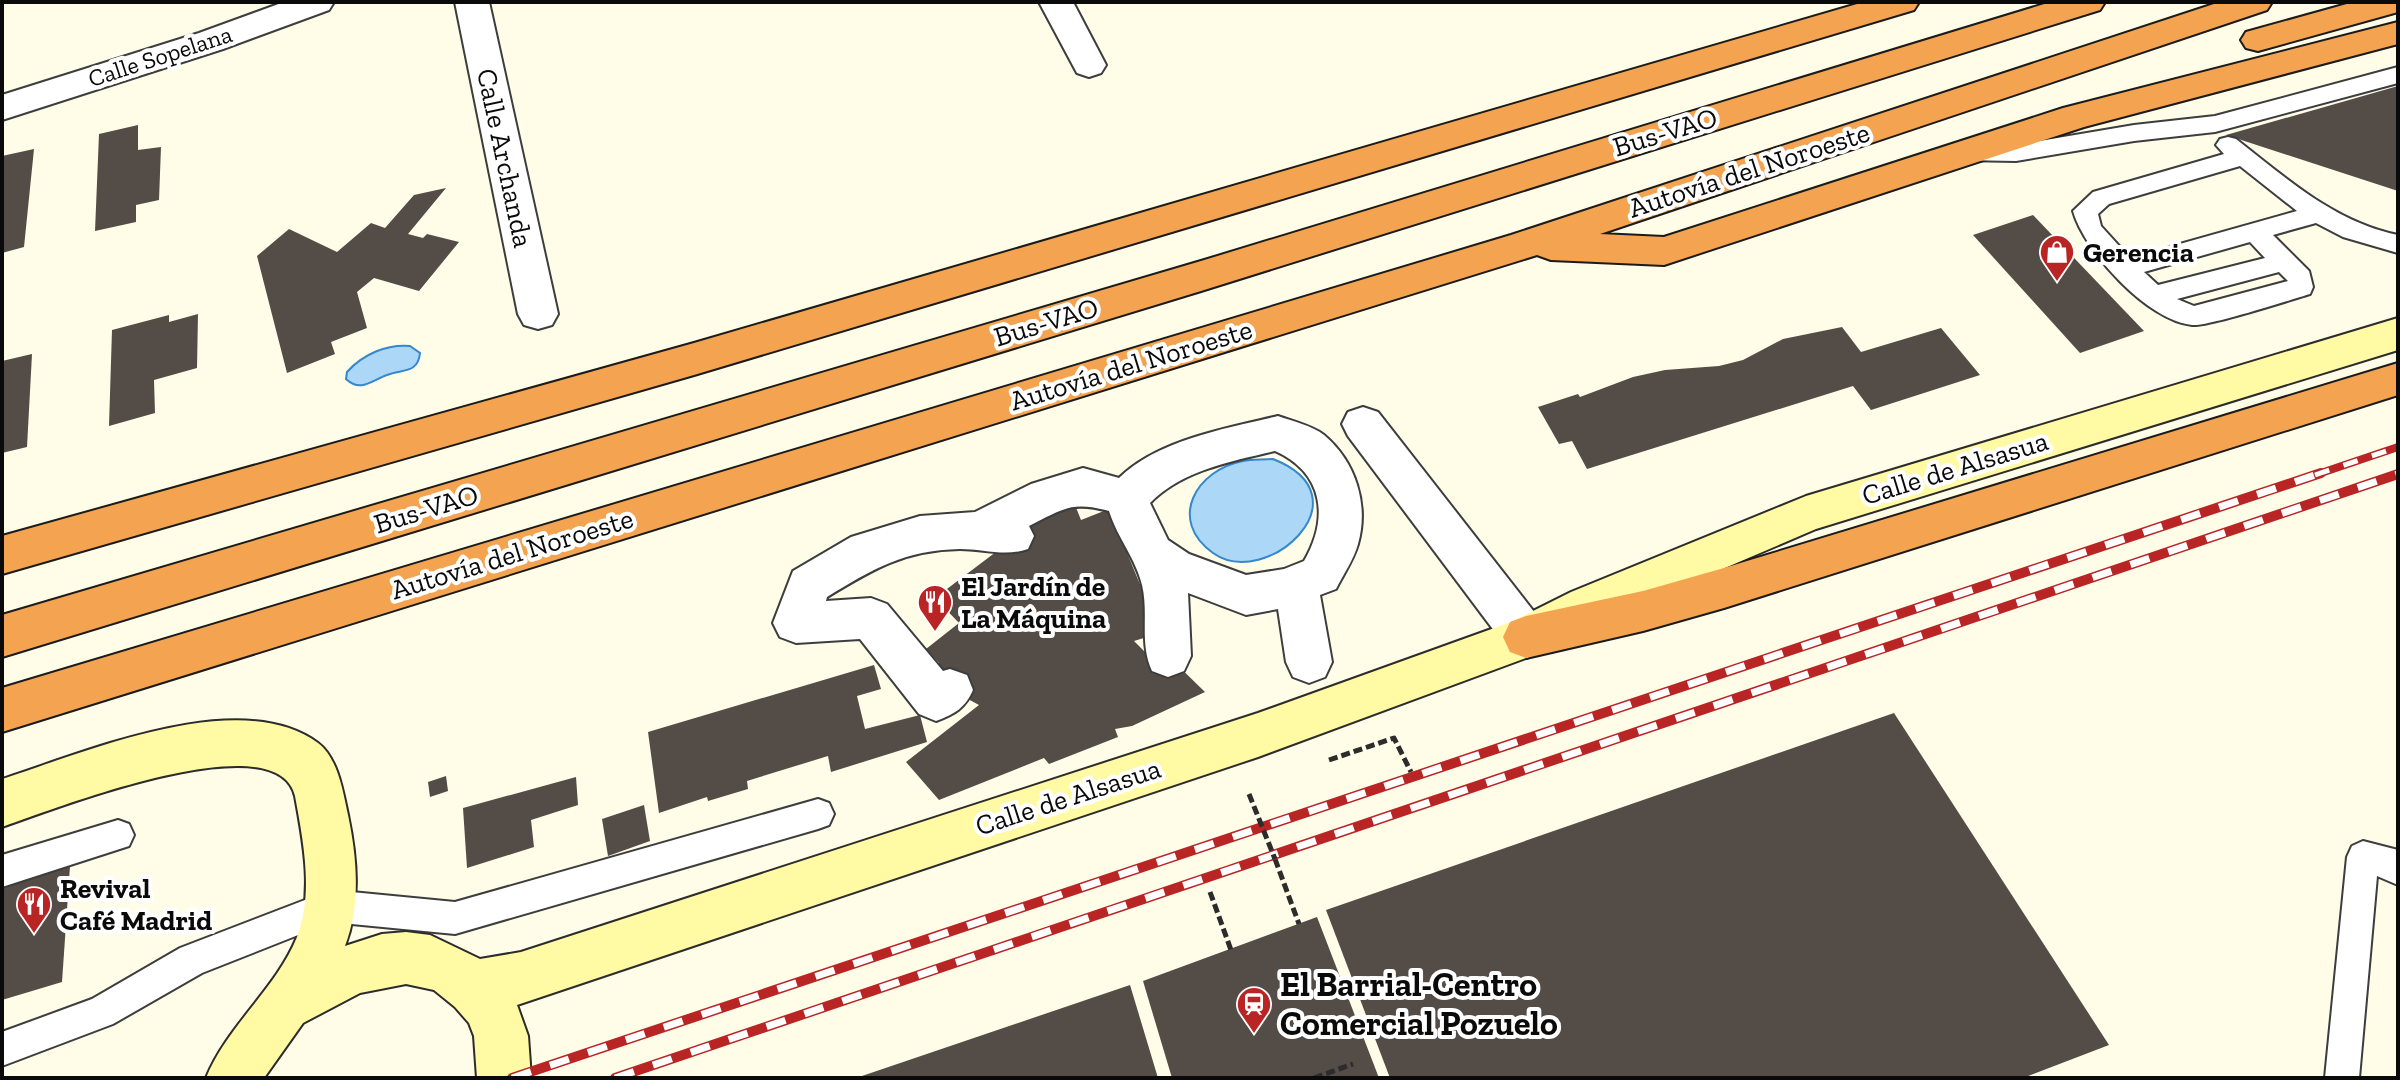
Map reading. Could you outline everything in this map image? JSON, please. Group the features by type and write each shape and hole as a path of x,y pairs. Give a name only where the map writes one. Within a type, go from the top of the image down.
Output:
{"highway":[{"path":"2,555 710,355 1902,2"},
{"name":"Bus-VAO","path":"2,636 1186,280 2088,2"},
{"name":"Autovía del Noroeste","path":"2,710 1524,245 2255,2"},
{"path":"1891,123 2017,111 2394,2"},
{"path":"1524,245 1664,251 2076,117 2398,33"},
{"path":"1526,637 1643,611 1724,588 2398,379"}],"street":[{"name":"Calle Sopelana","path":"2,108 211,41 317,2"},
{"name":"Calle Archanda","path":"472,2 538,314"},
{"path":"1056,2 1089,65"},
{"name":"Calle de Alsasua","path":"486,1006 532,992 608,949 1258,735 1526,637 1600,601 1806,514 2398,334"},
{"path":"1363,424 1526,637"},
{"path":"1127,498 1148,477 1209,450 1278,433 1309,447 1336,482 1342,515 1336,546 1320,575 1296,584 1246,595 1173,568 1152,553"},
{"path":"950,690 936,699 871,618 796,623 809,585 867,550 932,533 999,533 1046,497 1083,486 1127,498"},
{"path":"1127,498 1135,524 1152,553 1165,586 1168,656"},
{"path":"1296,584 1309,662"},
{"path":"2,803 168,752 237,741 274,745 300,758 316,778 328,844 331,906 317,952 285,1006 241,1063"},
{"path":"331,906 361,935 406,959"},
{"path":"285,1006 331,976 377,960 421,959 460,973 486,1006 504,1078"}],"lane":[{"path":"1963,154 2016,153 2217,126 2398,75"},
{"path":"2217,126 2244,157 2319,213 2374,241 2398,244"},
{"path":"2244,157 2101,198 2085,211 2090,229 2124,269 2153,296 2171,308 2193,316 2301,287 2300,278 2255,232"},
{"path":"2124,269 2319,213"},
{"path":"2,1049 101,1012 192,960 331,906 455,918 818,814"},
{"path":"2,871 118,835"},
{"path":"2342,1078 2363,857 2395,865 2398,869"}],"path":[{"path":"1394,738 1411,772"},
{"path":"1247,789 1299,924"},
{"path":"1210,892 1231,950"},
{"path":"1314,1078 1353,1064"}],"water":[{"path":"410,346 420,353 413,368 362,385 346,379 347,372 368,355 393,347"},
{"path":"1273,459 1300,476 1312,495 1311,515 1299,534 1281,550 1258,560 1235,561 1213,553 1199,540 1192,526 1190,512 1193,498 1201,485 1226,466 1246,460"}],"building":[{"path":"2398,86 2398,191 2226,135"},
{"path":"138,125 138,150 161,147 159,200 136,205 136,222 95,231 99,134"},
{"path":"34,149 24,247 2,253 2,156"},
{"path":"446,188 408,234 423,238 427,234 459,242 419,291 374,278 357,292 367,328 331,342 335,354 287,373 257,256 289,229 337,252 371,223 385,228 414,195"},
{"name":"Gerencia","path":"2033,215 2144,331 2080,353 1973,235"},
{"path":"198,314 197,368 154,380 155,413 109,426 112,330 169,315 169,322"},
{"path":"1842,327 1861,352 1941,328 1980,375 1871,410 1853,386 1587,469 1572,441 1559,444 1538,407 1578,394 1580,397 1633,377 1743,360 1783,339"},
{"path":"32,354 27,447 2,453 2,361"},
{"path":"1071,495 1081,520 1109,509 1160,633 1134,641 1150,657 1168,656 1205,692 1132,726 1115,729 1118,737 1049,764 1044,758 939,800 906,762 979,705 931,679 939,663 926,649 959,623 935,598"},
{"path":"874,665 881,689 857,696 865,729 920,715 927,742 831,772 828,756 747,781 748,789 708,801 707,797 659,813 648,732"},
{"path":"1894,713 2109,1045 2023,1078 1390,1078 1326,910"},
{"path":"446,776 448,791 430,797 428,782"},
{"path":"576,777 578,805 531,820 534,847 467,868 463,808"},
{"path":"644,805 650,841 608,856 602,819"},
{"name":"Revival Café Madrid","path":"70,866 62,982 2,1000 2,887"},
{"path":"1317,917 1379,1078 1172,1078 1143,981"},
{"path":"1130,985 1158,1078 859,1078 859,1077"}],"railway":[{"path":"2315,475 2398,447"},
{"path":"512,1078 2321,473"},
{"path":"615,1078 2398,474"}],"place":[{"name":"Gerencia","path":"2057,283"},
{"name":"El Jardín de La Máquina","path":"935,633"},
{"name":"Revival Café Madrid","path":"34,935"},
{"name":"El Barrial-Centro Comercial Pozuelo","path":"1254,1035"}]}
